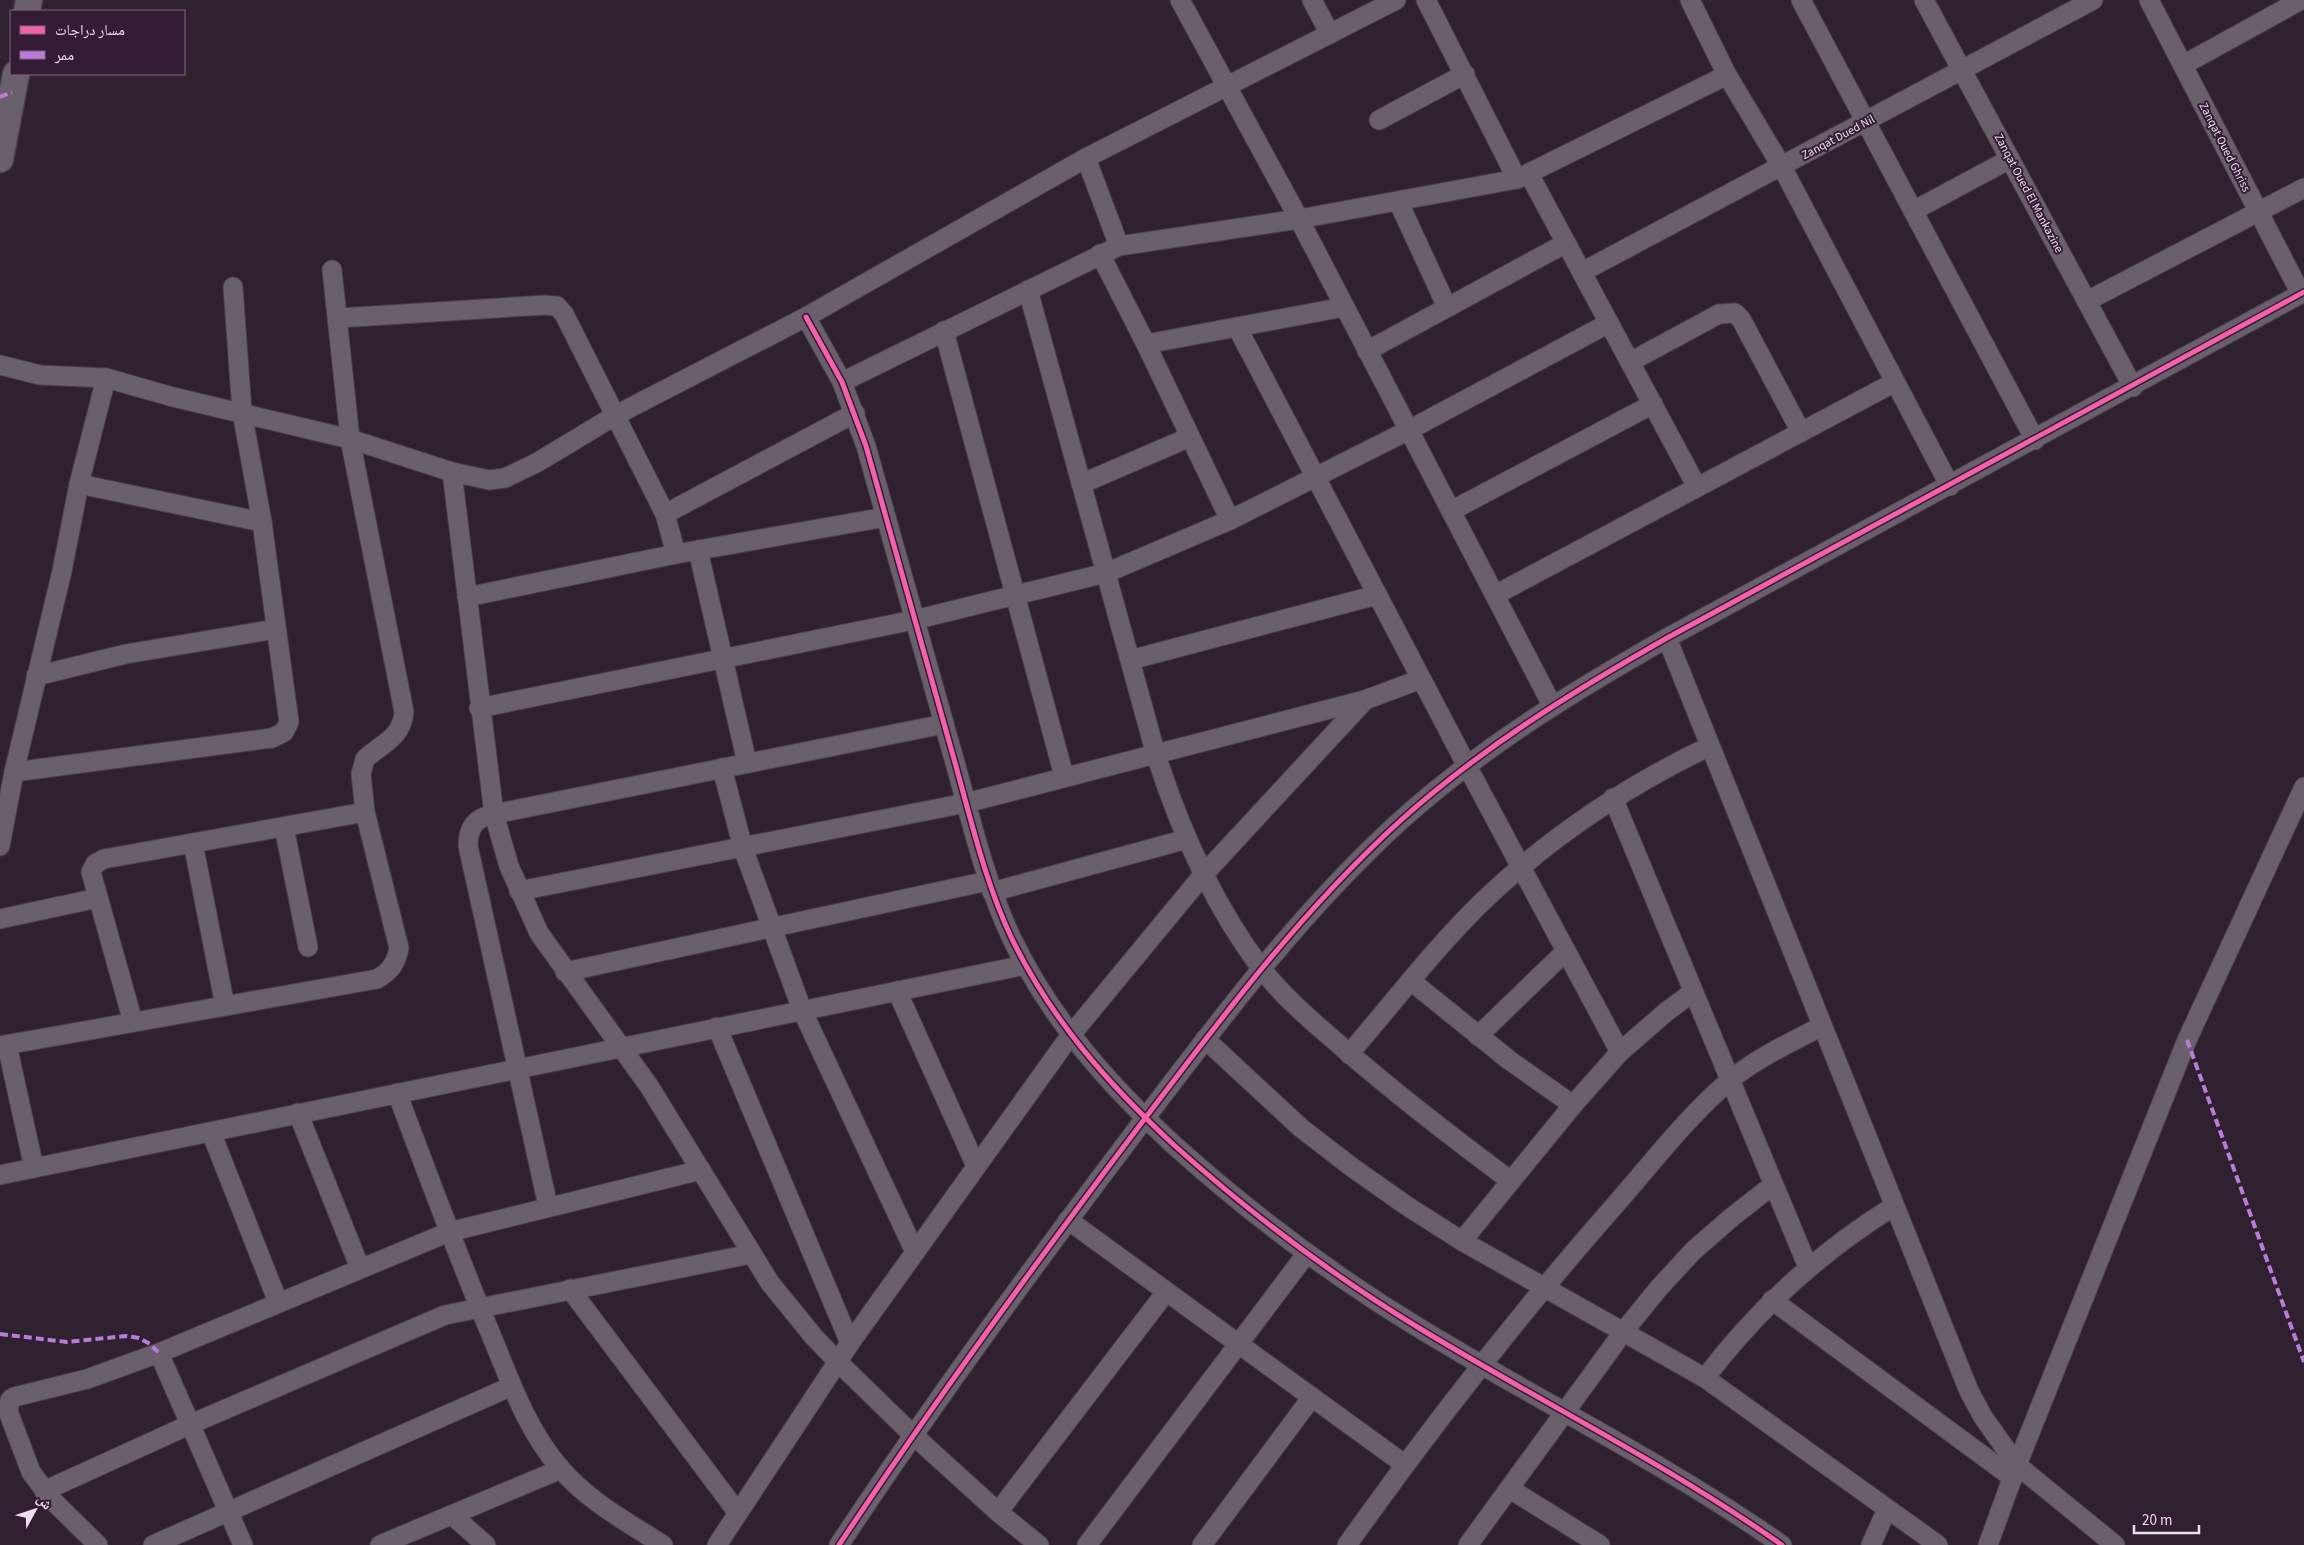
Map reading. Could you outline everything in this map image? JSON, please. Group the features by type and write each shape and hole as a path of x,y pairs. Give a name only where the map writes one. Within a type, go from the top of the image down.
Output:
{"street":[{"path":"1180,0 1299,219 1552,705"},
{"path":"1312,0 1330,34"},
{"path":"0,365 40,374 106,378 173,397 350,439 452,472 489,480 505,478 538,462 616,416 806,317 1086,158 1396,0"},
{"path":"1426,0 1523,177 1566,242 1697,487"},
{"path":"1690,0 1727,75 1782,167 1950,486"},
{"path":"1801,0 2035,440"},
{"name":"Zanqat Oued El Mankazine","path":"1924,0 2133,387"},
{"name":"Zanqat Dued Nil","path":"1582,272 2093,0"},
{"name":"Zanqat Oued Ghriss","path":"2149,0 2302,293"},
{"path":"2183,65 2301,0"},
{"path":"1379,120 1465,74"},
{"path":"0,159 16,75"},
{"path":"842,382 1119,246 1299,219 1523,177 1727,75"},
{"path":"1086,158 1119,246"},
{"path":"1913,211 2010,159"},
{"path":"2087,301 2304,188"},
{"path":"1398,201 1447,307"},
{"path":"1367,351 1566,242"},
{"path":"1100,254 1146,344 1230,520"},
{"path":"34,1168 4,1046 377,979 393,967 399,948 365,812 361,774 364,758 397,735 404,721 404,712 350,439 339,318 332,270"},
{"path":"14,772 272,738 284,732 289,722 262,522 242,412 233,287"},
{"path":"1028,290 1156,755 1187,839 1203,874 1261,968 1288,998 1349,1054 1429,1119 1511,1181"},
{"path":"839,1545 912,1434 1068,1220 1205,1039 1309,910 1401,820 1466,766 1552,705 1667,638 2133,387 2302,293"},
{"path":"339,318 545,305 557,306 564,314 665,514 676,554"},
{"path":"1146,344 1344,307"},
{"path":"1630,362 1719,314 1735,313 1741,320 1801,432"},
{"path":"806,317 842,382 855,414 990,886 1025,965 1070,1036 1118,1092 1145,1118 1197,1165 1307,1253 1422,1330 1637,1452 1777,1544"},
{"path":"480,708 914,620 1106,573 1230,520 1408,430 1608,323"},
{"path":"1237,327 1466,766 1620,1052"},
{"path":"944,332 1064,776"},
{"path":"0,846 14,772 62,571 79,484 106,378"},
{"path":"1495,595 1895,382"},
{"path":"1451,511 1652,404"},
{"path":"665,514 855,414"},
{"path":"1081,484 1190,437"},
{"path":"452,472 494,814 500,840 519,891 539,933 565,972 621,1046 701,1170 751,1254 791,1311 838,1362 912,1434 998,1512 1039,1545"},
{"path":"79,484 262,522"},
{"path":"467,597 676,554 886,517"},
{"path":"698,550 747,763"},
{"path":"1130,660 1377,595"},
{"path":"36,676 126,654 276,628"},
{"path":"1667,638 1969,1391 2015,1471"},
{"path":"519,891 966,803 1064,776 1156,755 1365,700 1421,679"},
{"path":"717,1545 850,1342 1070,1036 1203,874 1365,700"},
{"path":"548,1206 468,846 468,834 473,824 482,817 494,814 944,724"},
{"path":"1349,1054 1445,940 1521,867 1581,820 1613,798 1644,779 1710,746"},
{"path":"722,768 742,848 802,1010 915,1252"},
{"path":"1988,1545 2015,1471 2187,1040 2304,787"},
{"path":"1613,798 1729,1081 1808,1267"},
{"path":"133,1022 91,872 95,864 104,859 365,812"},
{"path":"284,827 308,947"},
{"path":"565,972 772,927 990,886 1187,839"},
{"path":"193,843 225,1006"},
{"path":"0,919 98,898"},
{"path":"1478,1036 1566,951"},
{"path":"0,1175 621,1046 1025,965"},
{"path":"1411,981 1478,1036 1573,1105"},
{"path":"898,991 976,1166"},
{"path":"1462,1241 1573,1105 1620,1052 1666,1012 1693,992"},
{"path":"1347,1545 1404,1464 1542,1287 1690,1119 1729,1081 1764,1057 1822,1026"},
{"path":"717,1027 850,1342"},
{"path":"1205,1039 1252,1084 1353,1168 1462,1241 1705,1378 1938,1545"},
{"path":"397,1093 479,1307 532,1430 560,1469 596,1501 663,1545"},
{"path":"298,1113 360,1268"},
{"path":"211,1132 278,1302"},
{"path":"98,1545 44,1491 26,1462 8,1411 10,1400 14,1397 87,1378 159,1353 449,1232 548,1206 701,1170"},
{"path":"1468,1545 1624,1331 1658,1289 1693,1251 1773,1185"},
{"path":"1705,1378 1737,1338 1772,1300 1808,1267 1842,1240 1894,1206"},
{"path":"1068,1220 1404,1464"},
{"path":"1087,1545 1307,1253"},
{"path":"44,1491 191,1424 434,1319 479,1307 751,1254"},
{"path":"570,1289 738,1513"},
{"path":"998,1512 1166,1292"},
{"path":"1772,1300 2015,1471 2115,1545"},
{"path":"159,1353 243,1545"},
{"path":"153,1545 228,1510 512,1386"},
{"path":"1202,1545 1312,1397"},
{"path":"380,1545 560,1469"},
{"path":"1510,1489 1593,1543"},
{"path":"1871,1545 1887,1509"},
{"path":"452,1514 486,1545"}],"marked path":[{"path":"0,97 12,92"},
{"path":"2187,1040 2304,1362"},
{"path":"0,1334 67,1342 126,1336 139,1338 150,1344 159,1353"}],"cycle path":[{"path":"839,1545 947,1387 1022,1283 1198,1048 1294,930 1363,856 1431,794 1528,722 1632,658 2304,292"},
{"path":"806,317 842,382 866,446 978,847 993,894 1012,939 1028,969 1045,997 1084,1050 1127,1099 1204,1172 1264,1221 1327,1267 1391,1311 1469,1358 1650,1461 1782,1545"}]}
